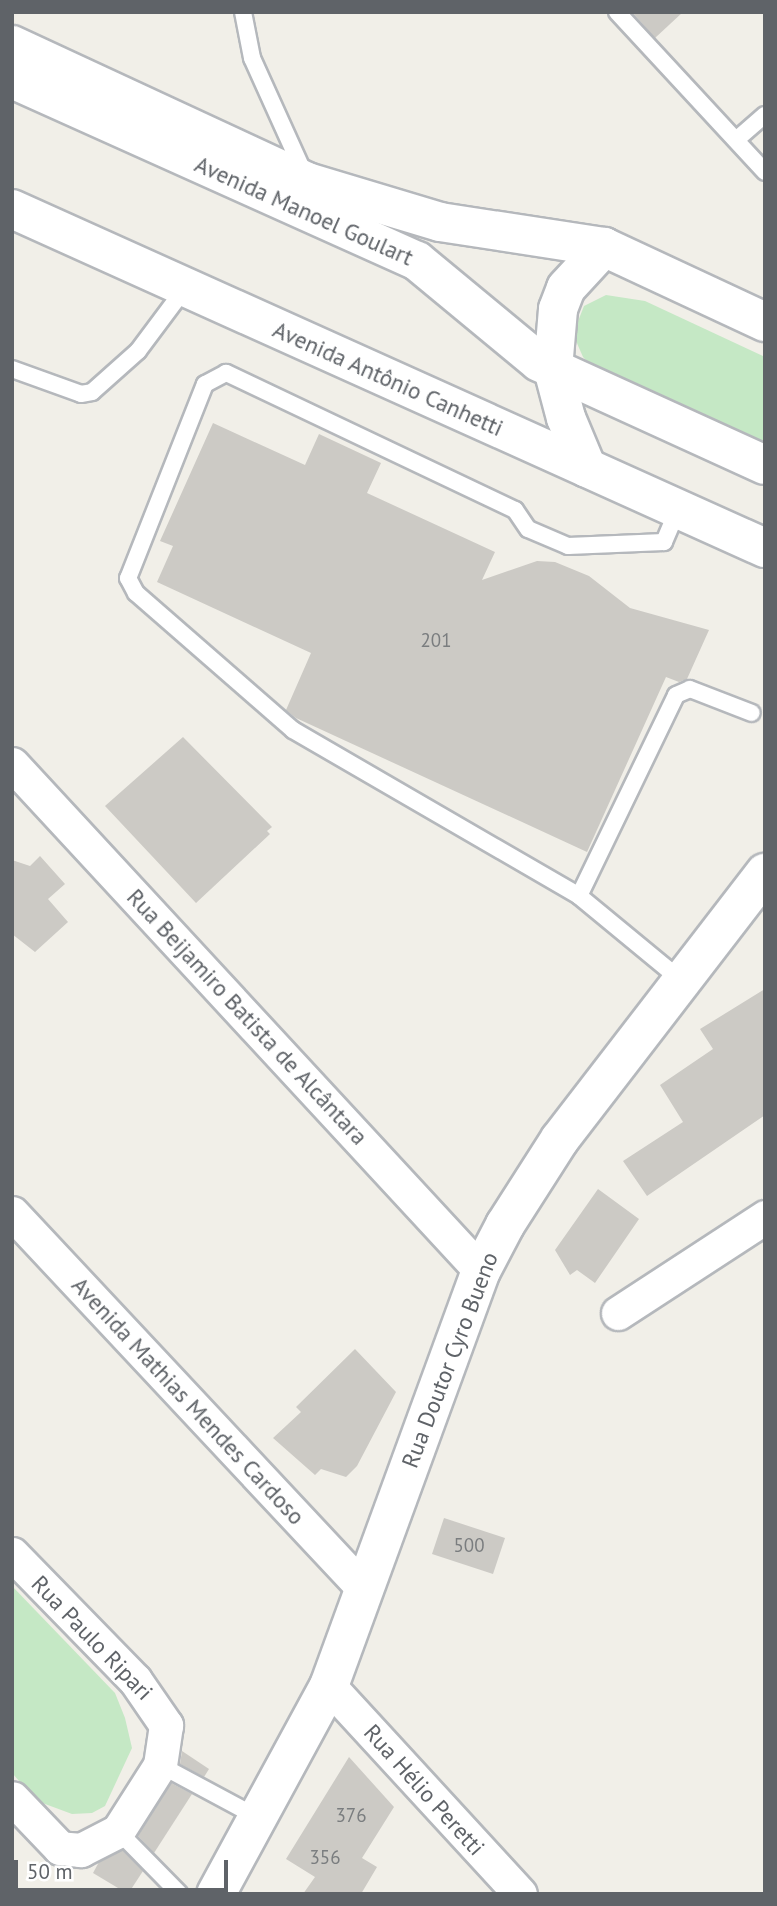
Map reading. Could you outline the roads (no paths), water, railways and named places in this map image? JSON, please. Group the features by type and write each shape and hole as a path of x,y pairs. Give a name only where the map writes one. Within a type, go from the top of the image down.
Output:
{"street":[{"name":"Avenida Manoel Goulart","path":"12,45 307,181 440,222 604,247 765,322"},
{"name":"Avenida Manoel Goulart","path":"12,79 417,261 495,329 554,369 765,465"},
{"name":"Avenida Antônio Canhetti","path":"12,209 765,548"},
{"path":"587,468 566,418 554,369 558,309 566,288 604,247"},
{"name":"Rua Beijamiro Batista de Alcântara","path":"15,773 481,1271"},
{"name":"Rua Doutor Cyro Bueno","path":"216,1894 329,1686 481,1271 561,1139 765,873"},
{"name":"Avenida Mathias Mendes Cardoso","path":"12,1213 364,1589"},
{"path":"618,1312 765,1217"},
{"name":"Rua Paulo Ripari","path":"12,1554 135,1680 166,1725 160,1765"},
{"name":"Rua Hélio Peretti","path":"329,1686 519,1893"},
{"path":"12,1797 60,1848 81,1850 118,1831 160,1765"}],"lane":[{"path":"243,12 252,58 307,181"},
{"path":"617,12 765,172"},
{"path":"737,140 765,115"},
{"path":"12,369 81,394 92,392 138,351 185,288"},
{"path":"678,509 664,542 568,546 528,529 515,510 226,373 205,384 129,568 128,578 136,593 293,730 579,896 681,980"},
{"path":"579,896 676,695 690,689 752,713"},
{"path":"160,1765 257,1817"},
{"path":"118,1831 180,1894"}]}
